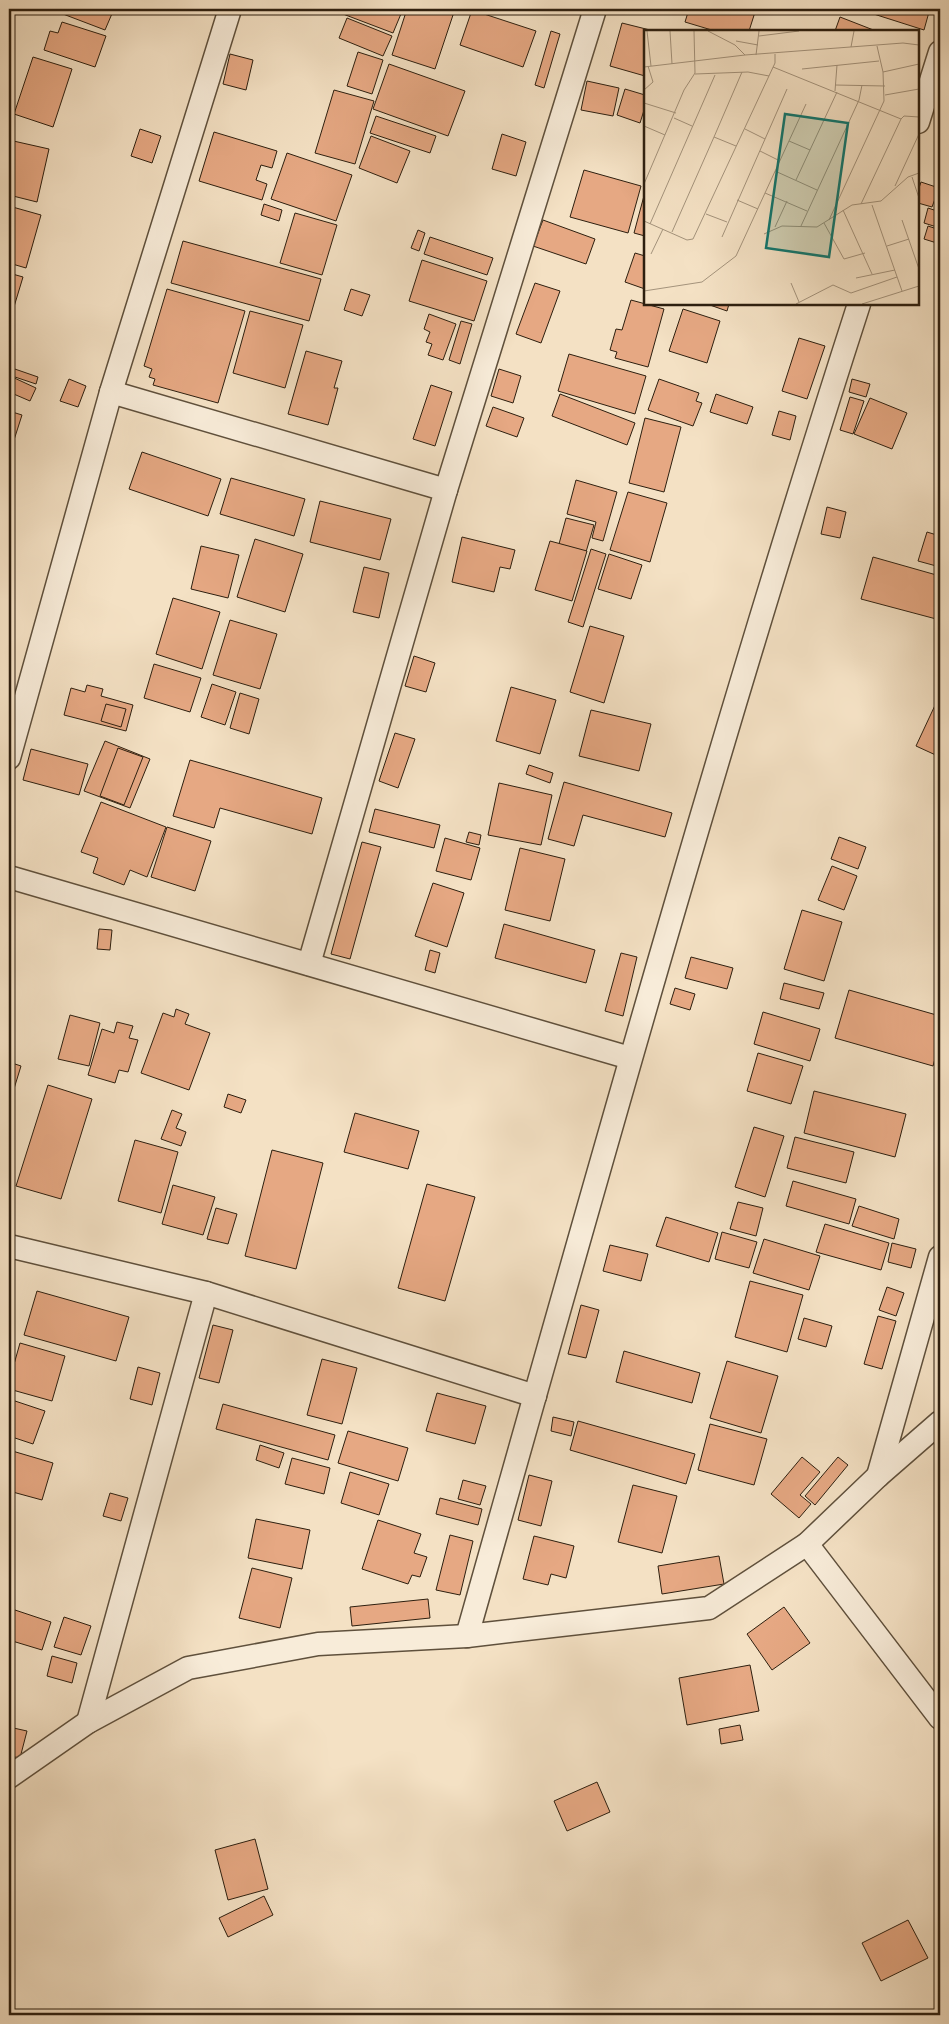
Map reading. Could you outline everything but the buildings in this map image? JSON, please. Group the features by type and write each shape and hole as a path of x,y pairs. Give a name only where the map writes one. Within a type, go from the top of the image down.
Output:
{"street":[{"path":"9,758 17,701 230,9"},
{"path":"309,964 446,490 595,9"},
{"path":"919,119 940,52"},
{"path":"467,1636 630,1058 806,467 859,305"},
{"path":"111,392 446,490"},
{"path":"9,877 630,1058"},
{"path":"9,1246 206,1292 535,1396"},
{"path":"878,1476 940,1257"},
{"path":"88,1722 206,1292"},
{"path":"9,1777 88,1722 188,1668 318,1644 467,1636 709,1608 807,1544 878,1476 940,1422"},
{"path":"807,1544 940,1718"}]}
